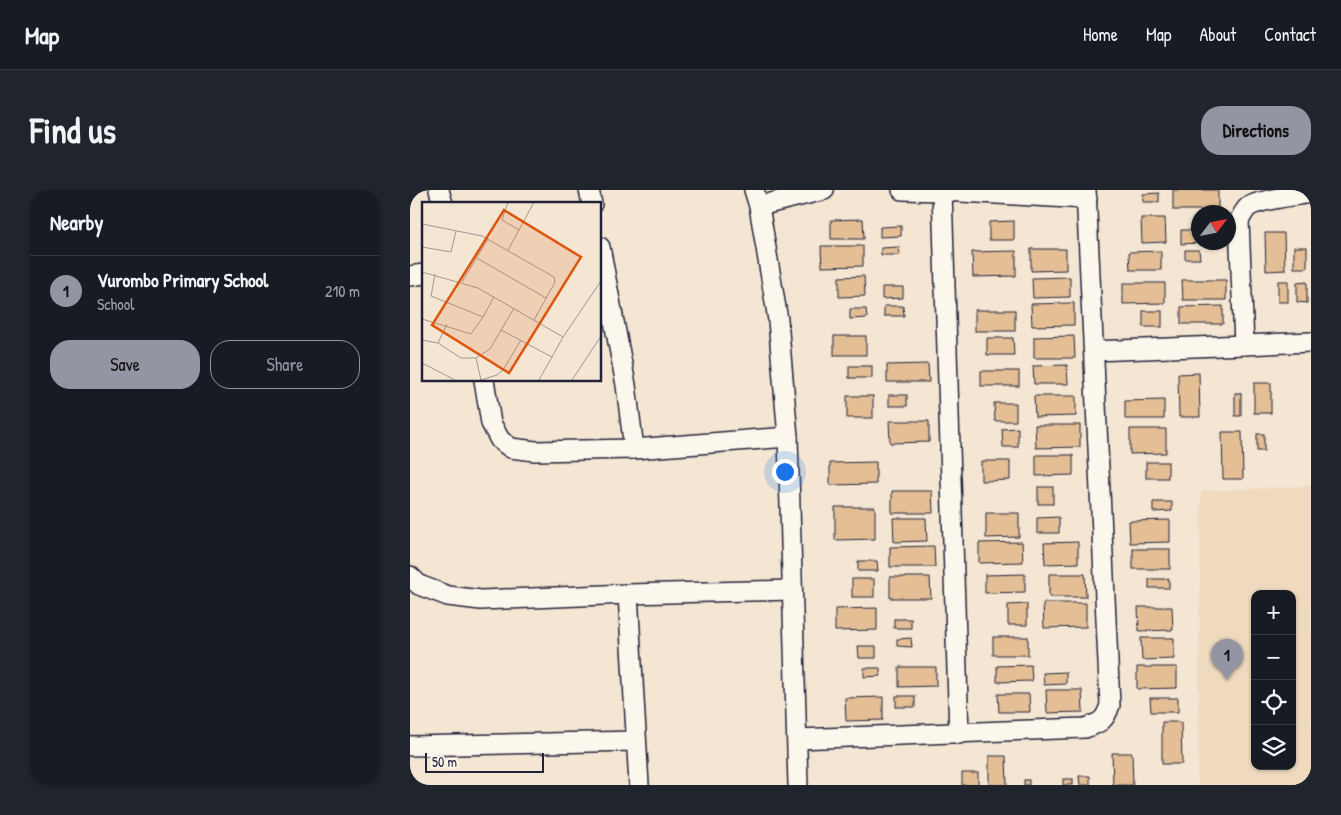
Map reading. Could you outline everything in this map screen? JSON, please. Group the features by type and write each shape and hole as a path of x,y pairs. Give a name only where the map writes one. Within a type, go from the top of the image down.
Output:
{"street":[{"path":"439,190 443,202"},
{"path":"798,785 788,438 778,320 757,198 824,190"},
{"path":"797,739 1084,728 1098,723 1106,716 1110,705 1087,195 902,190"},
{"path":"942,191 959,734"},
{"path":"1244,345 1240,220 1242,213 1248,207 1257,203 1311,194"},
{"path":"601,252 626,385 634,449"},
{"path":"1094,351 1311,342"},
{"path":"484,381 491,423 500,440 511,448 535,451 634,449 788,438"},
{"path":"410,576 419,585 448,596 481,600 792,590"},
{"path":"628,594 639,785"},
{"path":"410,746 636,741"}],"shaded area":[{"path":"1311,486 1311,785 1198,785 1201,491"}],"building":[{"path":"1173,190 1218,190 1218,205 1191,205 1191,210 1173,210"},
{"path":"1159,193 1159,202 1143,202 1143,194"},
{"path":"1141,218 1165,218 1166,242 1142,243"},
{"path":"863,219 864,239 831,239 831,220"},
{"path":"1014,221 1014,240 989,240 989,222"},
{"path":"901,226 901,236 880,237 880,227"},
{"path":"1181,230 1191,230 1191,243 1181,244"},
{"path":"1265,233 1284,233 1285,270 1266,271"},
{"path":"821,246 863,246 863,266 822,267"},
{"path":"899,247 900,255 881,255 881,248"},
{"path":"1294,247 1307,247 1307,268 1294,268"},
{"path":"1031,249 1066,249 1066,270 1031,271"},
{"path":"1185,250 1199,250 1200,259 1185,259"},
{"path":"1016,251 1016,276 973,277 972,252"},
{"path":"1161,251 1161,270 1130,270 1129,252"},
{"path":"864,276 865,296 839,297 839,277"},
{"path":"1070,277 1070,297 1033,298 1032,278"},
{"path":"1182,280 1226,280 1226,300 1183,300"},
{"path":"1278,281 1288,281 1288,302 1278,302"},
{"path":"1307,282 1307,303 1297,302 1297,283"},
{"path":"1123,283 1165,283 1165,303 1123,304"},
{"path":"882,287 903,287 903,298 882,299"},
{"path":"1074,303 1074,325 1032,326 1031,304"},
{"path":"884,306 903,306 904,316 884,316"},
{"path":"1223,306 1223,324 1181,324 1181,307"},
{"path":"850,309 866,309 867,318 850,319"},
{"path":"975,310 1015,310 1015,331 975,331"},
{"path":"1143,311 1162,311 1162,327 1143,327"},
{"path":"834,336 866,336 866,355 834,355"},
{"path":"1074,336 1075,358 1034,358 1034,337"},
{"path":"987,338 1013,338 1014,355 987,355"},
{"path":"928,364 929,382 887,382 887,365"},
{"path":"1067,365 1068,384 1034,384 1033,366"},
{"path":"849,366 872,366 872,378 849,378"},
{"path":"981,371 1019,371 1019,386 981,386"},
{"path":"1199,373 1200,417 1179,417 1178,374"},
{"path":"1254,383 1271,383 1271,413 1254,413"},
{"path":"1235,393 1241,393 1241,416 1235,416"},
{"path":"889,395 907,395 907,406 889,406"},
{"path":"847,396 873,396 873,418 847,418"},
{"path":"1034,396 1076,396 1076,416 1035,417"},
{"path":"1164,400 1164,419 1125,419 1125,401"},
{"path":"994,403 1016,403 1016,421 995,421"},
{"path":"889,421 929,421 929,442 890,443"},
{"path":"1035,425 1080,425 1080,447 1036,448"},
{"path":"1018,428 1018,447 1003,447 1002,429"},
{"path":"1130,429 1166,429 1166,453 1130,454"},
{"path":"1222,432 1242,432 1243,479 1223,479"},
{"path":"1257,434 1264,434 1264,451 1257,451"},
{"path":"1036,455 1073,455 1073,475 1036,476"},
{"path":"981,461 1010,461 1010,480 981,481"},
{"path":"876,462 876,484 830,485 830,463"},
{"path":"1146,462 1168,462 1168,478 1146,478"},
{"path":"1038,487 1053,487 1053,504 1038,504"},
{"path":"892,491 932,491 933,513 892,513"},
{"path":"1153,502 1172,502 1172,511 1153,512"},
{"path":"835,507 875,507 875,539 835,540"},
{"path":"986,513 1019,513 1019,537 986,538"},
{"path":"1059,517 1059,533 1037,533 1037,518"},
{"path":"893,518 926,518 927,541 894,542"},
{"path":"1170,520 1170,542 1130,543 1129,521"},
{"path":"1022,542 1023,562 979,563 979,543"},
{"path":"1078,542 1078,563 1045,564 1044,543"},
{"path":"934,546 935,567 890,567 890,547"},
{"path":"1133,549 1170,549 1170,569 1133,569"},
{"path":"858,561 877,561 878,571 858,571"},
{"path":"1025,574 1025,592 985,593 985,575"},
{"path":"1049,574 1085,574 1086,597 1049,597"},
{"path":"890,577 930,577 931,598 890,598"},
{"path":"852,579 874,579 874,597 852,597"},
{"path":"1149,579 1169,579 1169,588 1149,588"},
{"path":"1043,603 1086,603 1086,627 1044,628"},
{"path":"1027,604 1027,625 1008,625 1008,605"},
{"path":"1138,607 1172,607 1173,630 1139,631"},
{"path":"877,608 877,630 835,631 835,609"},
{"path":"894,619 911,619 911,628 894,628"},
{"path":"993,637 1028,637 1028,655 993,655"},
{"path":"911,638 912,647 897,646 897,639"},
{"path":"1141,638 1174,638 1174,659 1142,660"},
{"path":"858,646 876,646 876,658 859,658"},
{"path":"1031,665 1032,681 997,682 997,666"},
{"path":"899,667 936,667 936,686 899,687"},
{"path":"1137,667 1177,667 1177,688 1137,689"},
{"path":"864,668 880,668 880,676 864,677"},
{"path":"1066,672 1066,684 1044,685 1043,673"},
{"path":"1046,690 1082,690 1083,712 1047,713"},
{"path":"998,694 1029,694 1030,712 999,712"},
{"path":"896,696 915,696 915,707 896,707"},
{"path":"883,697 883,720 846,721 845,698"},
{"path":"1150,698 1178,698 1178,712 1151,712"},
{"path":"1162,722 1181,722 1182,764 1162,764"},
{"path":"1112,753 1132,753 1133,785 1113,785"},
{"path":"989,756 1006,756 1007,785 989,785"},
{"path":"962,773 978,773 978,785 962,785"},
{"path":"1079,776 1090,776 1090,785 1080,785"},
{"path":"1063,779 1073,779 1073,785 1063,785"},
{"path":"1024,780 1029,780 1029,785 1024,785"}],"place":[{"name":"Vurombo Primary School","path":"1227,680"}]}
